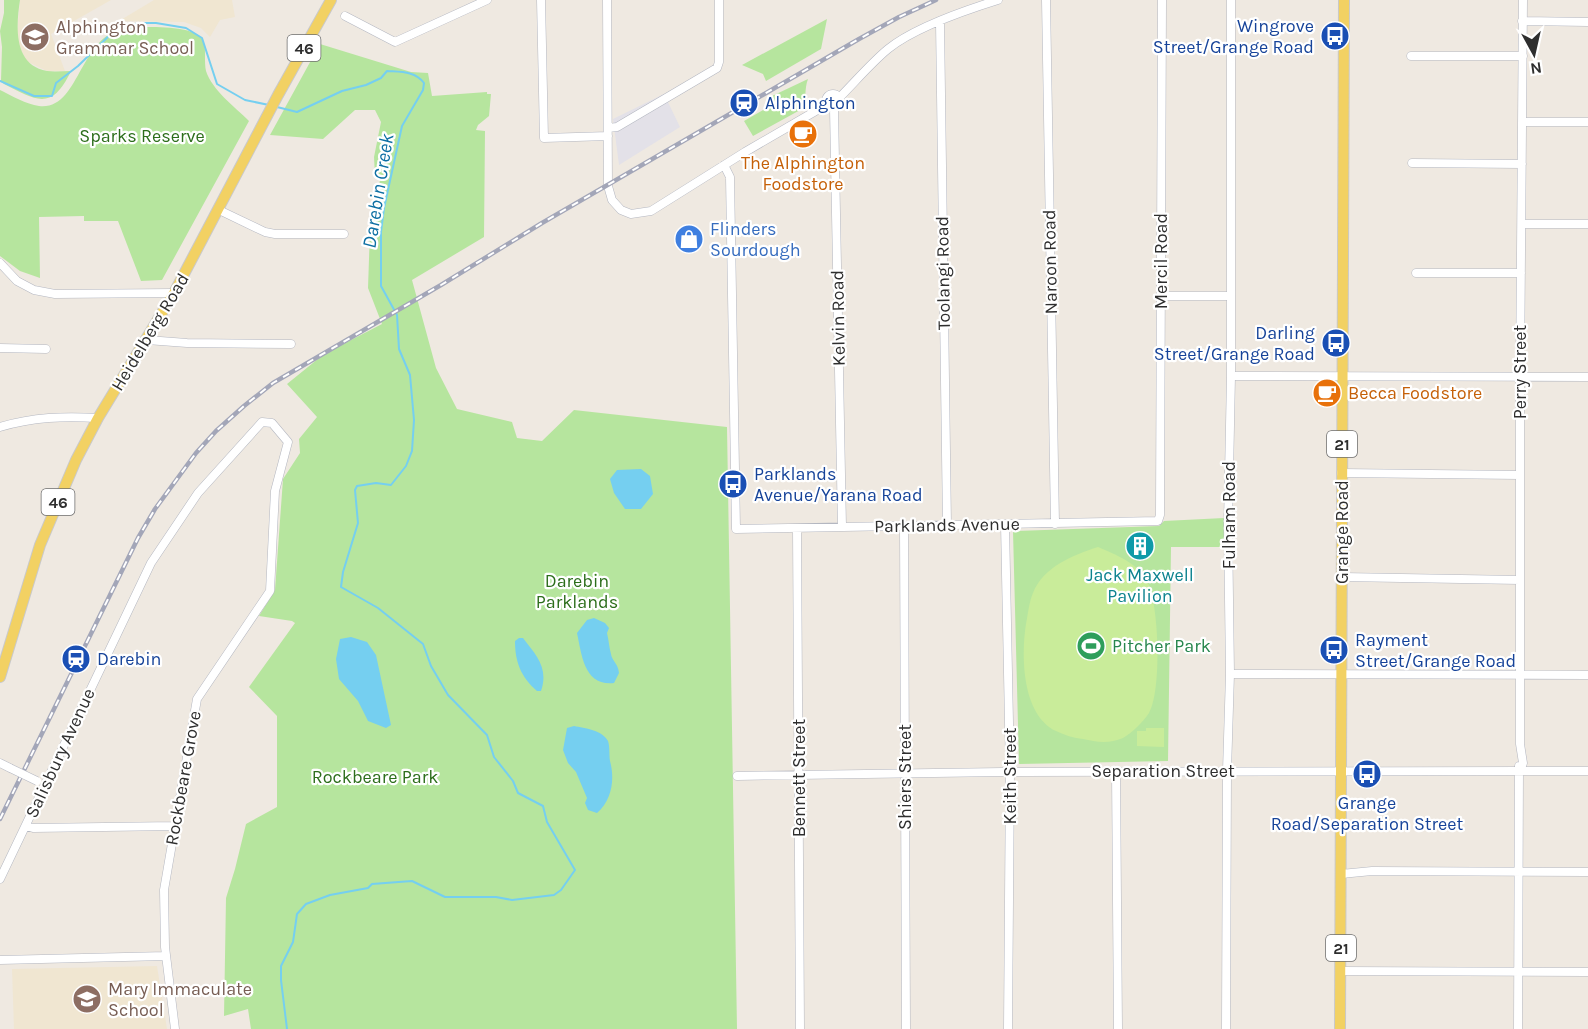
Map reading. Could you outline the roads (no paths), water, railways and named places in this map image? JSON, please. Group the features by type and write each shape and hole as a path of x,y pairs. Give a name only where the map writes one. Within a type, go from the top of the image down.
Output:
{"main road":[{"name":"Heidelberg Road","path":"0,677 5,644 40,544 76,459 98,418 174,293 278,95 331,0"},
{"name":"Grange Road","path":"1340,1029 1344,0"}],"street":[{"path":"345,16 395,42 487,0"},
{"path":"541,0 544,138 608,132 717,68 719,62 719,0"},
{"path":"607,0 608,186 612,200 621,210 628,213 651,211 724,165 830,107 840,105 839,98 834,94 826,98 830,107"},
{"path":"839,98 888,48 914,33 998,0"},
{"name":"Naroon Road","path":"1046,0 1055,524"},
{"name":"Mercil Road","path":"1158,521 1160,515 1162,0"},
{"name":"Fulham Road","path":"1226,1029 1227,771 1230,674 1228,524 1231,376 1231,0"},
{"name":"Perry Street","path":"1518,1029 1523,0"},
{"path":"1522,21 1588,22"},
{"name":"Toolangi Road","path":"940,22 947,525"},
{"path":"1411,56 1523,56"},
{"name":"Kelvin Road","path":"830,107 842,527"},
{"path":"1522,122 1588,122"},
{"path":"1412,164 1522,164"},
{"name":"Parklands Avenue","path":"724,165 730,177 736,529 1158,521"},
{"path":"219,210 265,232 275,234 344,234"},
{"path":"1522,224 1588,224"},
{"path":"0,263 25,286 55,294 174,293"},
{"path":"1416,273 1521,273"},
{"path":"1161,296 1230,296"},
{"path":"147,340 177,343 291,344"},
{"path":"0,348 46,349"},
{"path":"1231,376 1588,377"},
{"path":"0,427 38,418 98,418"},
{"name":"Salisbury Avenue","path":"0,879 26,826 41,783 151,563 198,493 262,422"},
{"name":"Rockbeare Grove","path":"175,1029 166,956 164,890 197,699 270,591 275,491 288,442 272,423 262,422"},
{"path":"1341,473 1520,476"},
{"name":"Keith Street","path":"1005,524 1010,772 1008,1029"},
{"name":"Shiers Street","path":"904,526 906,1029"},
{"name":"Bennett Street","path":"797,528 800,1029"},
{"path":"1342,577 1520,580"},
{"path":"1230,674 1588,675"},
{"path":"0,763 41,783"},
{"path":"1116,771 1118,1029"},
{"name":"Separation Street","path":"737,776 1116,771 1588,771"},
{"path":"26,826 33,828 175,826"},
{"path":"1341,871 1588,872"},
{"path":"0,960 166,956"},
{"path":"1341,971 1588,972"}],"water":[{"path":"641,469 650,476 653,494 641,509 625,509 614,493 610,479 617,470"},
{"path":"594,618 605,623 609,628 607,633 610,651 619,673 614,683 596,680 590,675 583,660 577,633 587,620"},
{"path":"351,637 367,642 376,655 391,725 386,728 368,721 358,701 339,679 336,659 340,639"},
{"path":"523,638 540,662 543,675 541,691 531,686 520,669 515,641"},
{"path":"574,726 598,732 609,743 611,789 606,802 597,813 588,810 585,803 587,798 563,750 567,728"}],"waterway":[{"name":"Darebin Creek","path":"0,81 34,96 52,96 56,83 78,66 116,29 139,23 156,23 186,28 202,38 217,84 245,100 269,105"},
{"name":"Darebin Creek","path":"277,107 297,112 342,91 366,85 381,78 387,71 412,74 424,83 423,90 402,126 381,232 381,286 397,315 399,349 410,375 414,420 412,451 406,466 391,485 376,483 357,486 355,490 358,523 343,572 341,587 378,608 423,644 431,666 448,695 487,735 494,757 513,781 518,793 543,806 547,822 575,870 561,890 554,895 512,900 496,897 445,897 412,881 372,884 368,888 330,895 306,904 297,914 293,942 281,966 287,1029"}],"railway":[{"path":"0,819 138,538 155,509 196,453 244,406 273,383 542,223 859,39 936,0"}],"place":[{"name":"Wingrove Street/Grange Road","path":"1335,36"},
{"name":"Alphington Grammar School","path":"35,37"},
{"name":"Alphington","path":"744,103"},
{"name":"The Alphington Foodstore","path":"803,134"},
{"name":"Flinders Sourdough","path":"689,239"},
{"name":"Darling Street/Grange Road","path":"1336,343"},
{"name":"Becca Foodstore","path":"1327,393"},
{"name":"Parklands Avenue/Yarana Road","path":"733,484"},
{"name":"Jack Maxwell Pavilion","path":"1140,546"},
{"name":"Pitcher Park","path":"1091,646"},
{"name":"Rayment Street/Grange Road","path":"1334,650"},
{"name":"Darebin","path":"76,659"},
{"name":"Grange Road/Separation Street","path":"1367,774"},
{"name":"Mary Immaculate School","path":"87,999"}],"park label":[{"name":"Sparks Reserve","path":"142,136"},
{"name":"Darebin Parklands","path":"577,591"},
{"name":"Rockbeare Park","path":"375,777"}]}
